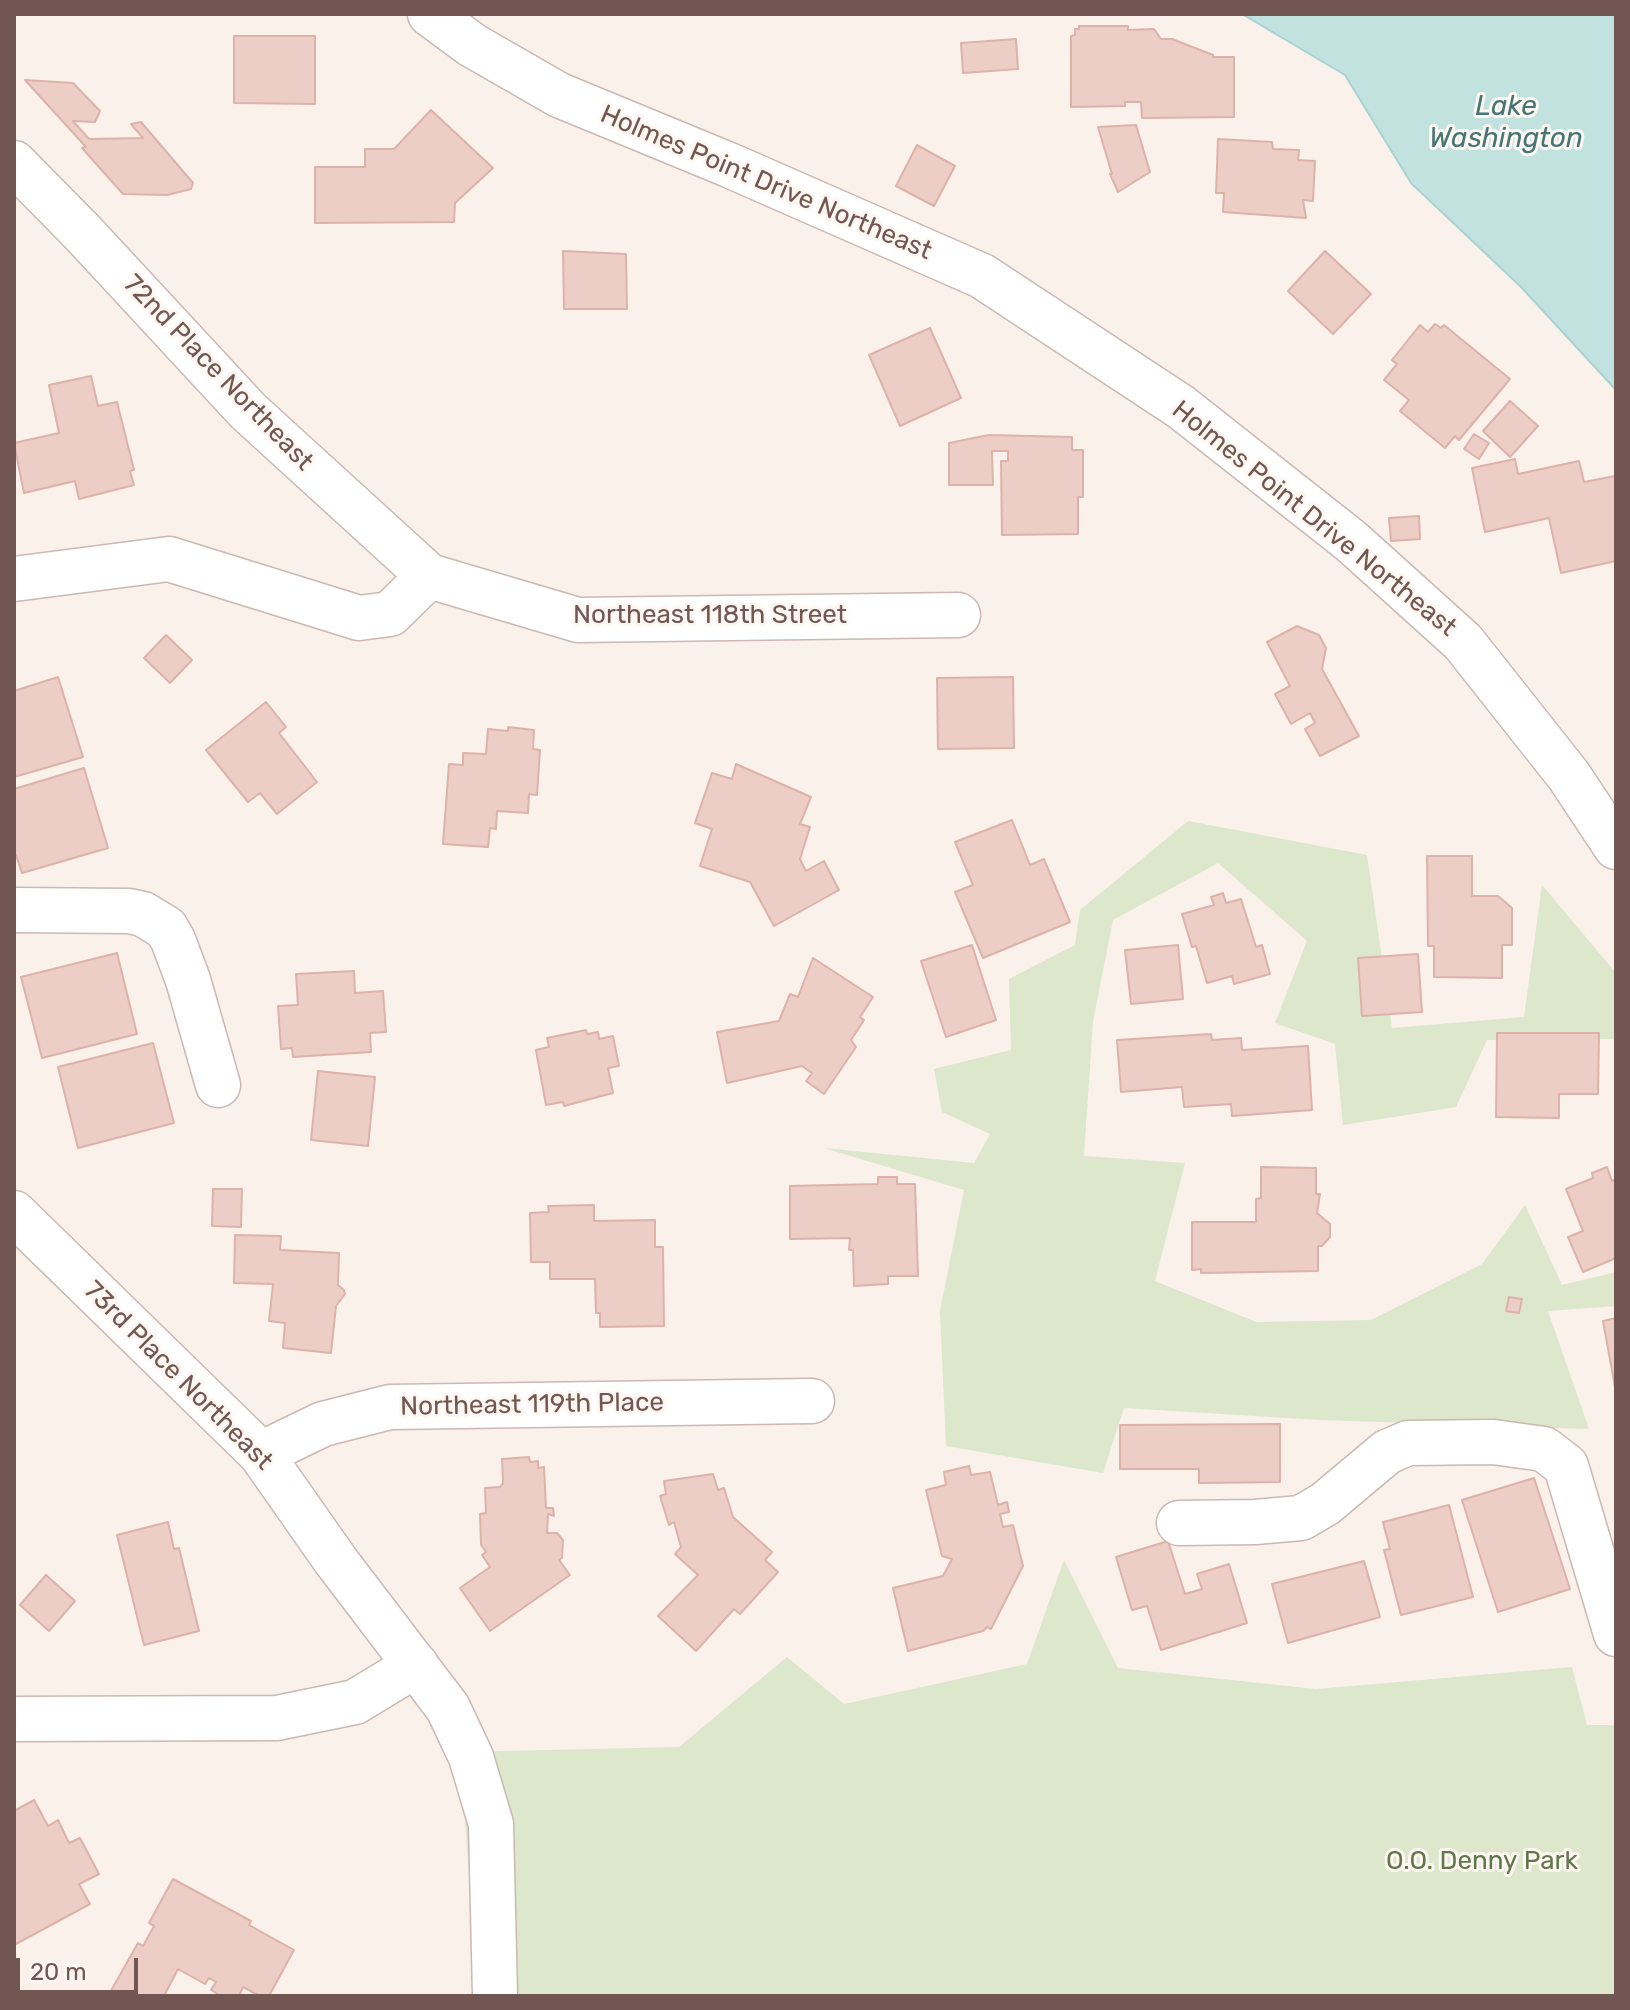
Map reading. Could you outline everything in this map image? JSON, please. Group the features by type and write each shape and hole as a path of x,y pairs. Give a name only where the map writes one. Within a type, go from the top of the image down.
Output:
{"street":[{"name":"Holmes Point Drive Northeast","path":"430,14 472,45 559,95 729,165 982,276 1181,407 1351,541 1463,642 1569,776 1616,847"},
{"name":"72nd Place Northeast","path":"14,163 94,244 248,411 429,576"},
{"path":"14,579 169,559 359,618 390,614 429,576"},
{"name":"Northeast 118th Street","path":"429,576 578,620 958,615"},
{"path":"14,910 129,911 143,914 166,928 188,980 218,1085"},
{"name":"73rd Place Northeast","path":"14,1213 261,1454 336,1561 448,1708 471,1757 491,1824 495,1996"},
{"name":"Northeast 119th Place","path":"261,1454 323,1424 390,1407 812,1401"},
{"path":"1179,1523 1301,1518 1325,1504 1387,1452 1408,1443 1493,1442 1544,1449 1566,1466 1616,1634"},
{"path":"14,1719 277,1718 355,1702 416,1665"}],"green space":[{"path":"1188,821 1367,855 1392,1028 1524,1017 1542,885 1616,973 1616,1039 1487,1040 1456,1107 1343,1125 1335,1044 1275,1023 1307,941 1218,863 1113,920 1093,1021 1084,1156 1185,1163 1155,1281 1256,1322 1371,1320 1482,1264 1525,1205 1562,1285 1616,1272 1616,1306 1548,1311 1589,1429 1321,1420 1124,1408 1103,1473 946,1446 940,1311 964,1190 824,1148 974,1163 990,1134 942,1112 934,1069 1011,1050 1009,979 1075,945 1080,910"},
{"name":"O.O. Denny Park","path":"1064,1560 1118,1668 1316,1689 1572,1667 1587,1725 1616,1725 1616,1996 478,1996 460,1752 679,1747 787,1657 844,1704 1027,1664"}],"water":[{"name":"Lake Washington","path":"1242,14 1616,14 1616,390 1521,287 1411,183 1345,75"}],"building":[{"path":"1079,26 1154,29 1161,39 1172,39 1213,57 1234,57 1234,117 1142,118 1141,102 1125,102 1125,106 1071,107 1071,36 1075,35 1075,29"},
{"path":"234,36 315,36 315,104 234,103"},
{"path":"1016,39 1018,69 963,73 961,43"},
{"path":"25,80 73,83 100,111 95,122 73,121 89,139 143,138 131,124 141,122 193,183 191,189 167,195 123,194 82,148 86,147"},
{"path":"431,110 493,168 455,203 454,222 315,223 315,167 365,167 365,149 394,149"},
{"path":"1136,125 1150,172 1118,192 1098,127"},
{"path":"1218,139 1272,142 1273,149 1299,150 1298,160 1315,161 1313,201 1303,200 1306,218 1223,212 1224,193 1216,193"},
{"path":"917,145 955,166 934,206 896,186"},
{"path":"563,251 626,254 627,309 564,309"},
{"path":"1325,251 1371,294 1333,334 1288,291"},
{"path":"1435,324 1441,328 1444,325 1510,379 1459,440 1455,436 1445,448 1400,411 1409,400 1384,380 1397,364 1392,360 1420,325 1428,332"},
{"path":"930,328 961,398 900,426 869,355"},
{"path":"91,376 98,406 117,402 134,470 130,471 134,485 79,499 75,481 24,493 14,443 59,433 49,385"},
{"path":"1510,401 1538,426 1510,457 1483,431"},
{"path":"1474,434 1489,443 1479,459 1464,449"},
{"path":"989,435 1072,437 1072,450 1083,450 1083,497 1078,497 1078,534 1002,535 1001,461 1008,461 1008,451 992,451 993,485 949,485 949,443"},
{"path":"1515,459 1518,474 1579,461 1584,482 1615,476 1616,561 1561,573 1549,518 1485,532 1472,468"},
{"path":"1419,516 1420,539 1391,541 1389,518"},
{"path":"1297,626 1319,635 1326,648 1322,669 1359,736 1320,756 1305,729 1315,723 1310,713 1291,724 1275,694 1290,686 1267,642"},
{"path":"166,635 192,660 170,683 144,658"},
{"path":"58,677 83,757 14,777 14,691"},
{"path":"1013,677 1014,748 938,749 937,678"},
{"path":"266,702 286,727 279,733 317,782 277,814 260,793 248,802 206,750"},
{"path":"508,727 534,730 533,749 540,750 537,795 529,794 528,813 497,811 496,829 490,828 488,847 443,844 449,764 463,765 463,753 486,754 488,729 508,731"},
{"path":"736,764 811,797 800,824 810,827 800,859 806,871 824,861 839,890 774,926 750,882 700,866 712,829 695,823 712,773 732,779"},
{"path":"84,768 108,848 22,873 14,856 14,789"},
{"path":"1012,820 1030,865 1044,859 1070,922 983,958 955,892 973,885 955,842"},
{"path":"1427,856 1472,856 1472,896 1498,896 1512,908 1512,945 1502,945 1502,978 1434,977 1434,946 1428,946"},
{"path":"1223,893 1226,903 1241,899 1256,947 1262,945 1270,974 1234,984 1232,976 1207,983 1182,914 1214,905 1211,897"},
{"path":"972,945 996,1020 946,1037 921,961"},
{"path":"1178,945 1183,999 1131,1004 1125,950"},
{"path":"117,953 137,1034 42,1058 21,977"},
{"path":"1418,954 1422,1012 1362,1016 1358,958"},
{"path":"813,958 873,997 860,1017 864,1020 851,1040 856,1047 824,1094 806,1081 812,1073 802,1066 727,1083 717,1032 779,1021 790,994 798,997"},
{"path":"354,971 355,993 383,991 386,1032 370,1033 371,1052 293,1057 292,1048 281,1049 278,1006 298,1005 296,974"},
{"path":"586,1030 587,1034 598,1032 599,1039 613,1036 619,1066 608,1068 613,1093 564,1106 563,1102 546,1105 536,1050 549,1047 547,1038"},
{"path":"1497,1033 1599,1033 1598,1094 1559,1094 1559,1118 1496,1117"},
{"path":"1211,1034 1212,1040 1241,1038 1242,1050 1308,1046 1312,1110 1232,1116 1231,1104 1184,1107 1182,1087 1121,1092 1117,1040"},
{"path":"153,1043 174,1123 78,1148 58,1067"},
{"path":"318,1071 375,1077 368,1146 311,1140"},
{"path":"1261,1167 1316,1168 1316,1194 1320,1194 1317,1213 1330,1224 1330,1237 1318,1246 1318,1271 1201,1273 1201,1269 1192,1270 1192,1222 1256,1222 1256,1199 1261,1198"},
{"path":"1607,1167 1612,1181 1616,1179 1616,1258 1583,1272 1568,1237 1583,1231 1566,1189 1593,1178 1592,1173"},
{"path":"878,1177 897,1177 897,1184 915,1184 918,1276 888,1276 888,1284 854,1286 850,1238 790,1239 790,1186 878,1184"},
{"path":"213,1189 242,1189 241,1227 212,1226"},
{"path":"594,1205 594,1221 655,1220 655,1247 663,1247 664,1326 600,1327 600,1313 596,1313 595,1279 550,1279 550,1262 531,1262 530,1213 549,1212 548,1206"},
{"path":"235,1235 281,1236 280,1250 339,1253 338,1285 345,1294 336,1306 331,1353 283,1348 285,1323 269,1321 273,1284 234,1283"},
{"path":"1509,1297 1522,1299 1519,1313 1506,1311"},
{"path":"1616,1318 1616,1387 1615,1387 1603,1321"},
{"path":"1280,1424 1280,1482 1199,1483 1199,1469 1120,1469 1120,1425"},
{"path":"529,1457 530,1462 538,1461 538,1468 544,1467 546,1508 553,1508 554,1516 548,1514 547,1533 557,1533 563,1540 562,1558 559,1560 570,1575 490,1631 460,1588 490,1567 482,1555 486,1552 481,1545 480,1514 486,1513 485,1488 500,1487 503,1483 502,1459"},
{"path":"969,1466 971,1475 990,1472 998,1505 1007,1502 1009,1512 1000,1514 1003,1527 1013,1525 1023,1566 991,1629 987,1627 983,1631 908,1651 893,1588 943,1576 952,1559 942,1556 926,1490 946,1485 944,1472"},
{"path":"713,1474 718,1490 724,1488 733,1517 772,1552 765,1560 778,1572 740,1614 734,1609 696,1651 658,1616 698,1575 675,1554 681,1547 674,1522 669,1525 660,1496 666,1494 664,1481"},
{"path":"1534,1478 1570,1589 1498,1612 1462,1500"},
{"path":"1449,1505 1473,1597 1401,1615 1384,1550 1390,1549 1383,1522"},
{"path":"168,1522 174,1549 179,1548 199,1631 144,1645 117,1535"},
{"path":"1168,1541 1185,1594 1202,1589 1197,1574 1229,1564 1247,1623 1161,1650 1147,1606 1132,1610 1116,1557"},
{"path":"1364,1561 1380,1617 1288,1643 1272,1584"},
{"path":"46,1575 75,1601 49,1631 20,1605"},
{"path":"34,1800 48,1826 58,1820 69,1843 80,1838 99,1874 79,1884 90,1904 14,1945 14,1811"},
{"path":"173,1879 251,1921 249,1925 294,1950 269,1996 260,1996 243,1987 239,1996 221,1996 211,1990 216,1982 209,1978 205,1984 178,1969 164,1996 108,1996 138,1943 143,1946 154,1926 149,1923"}]}
